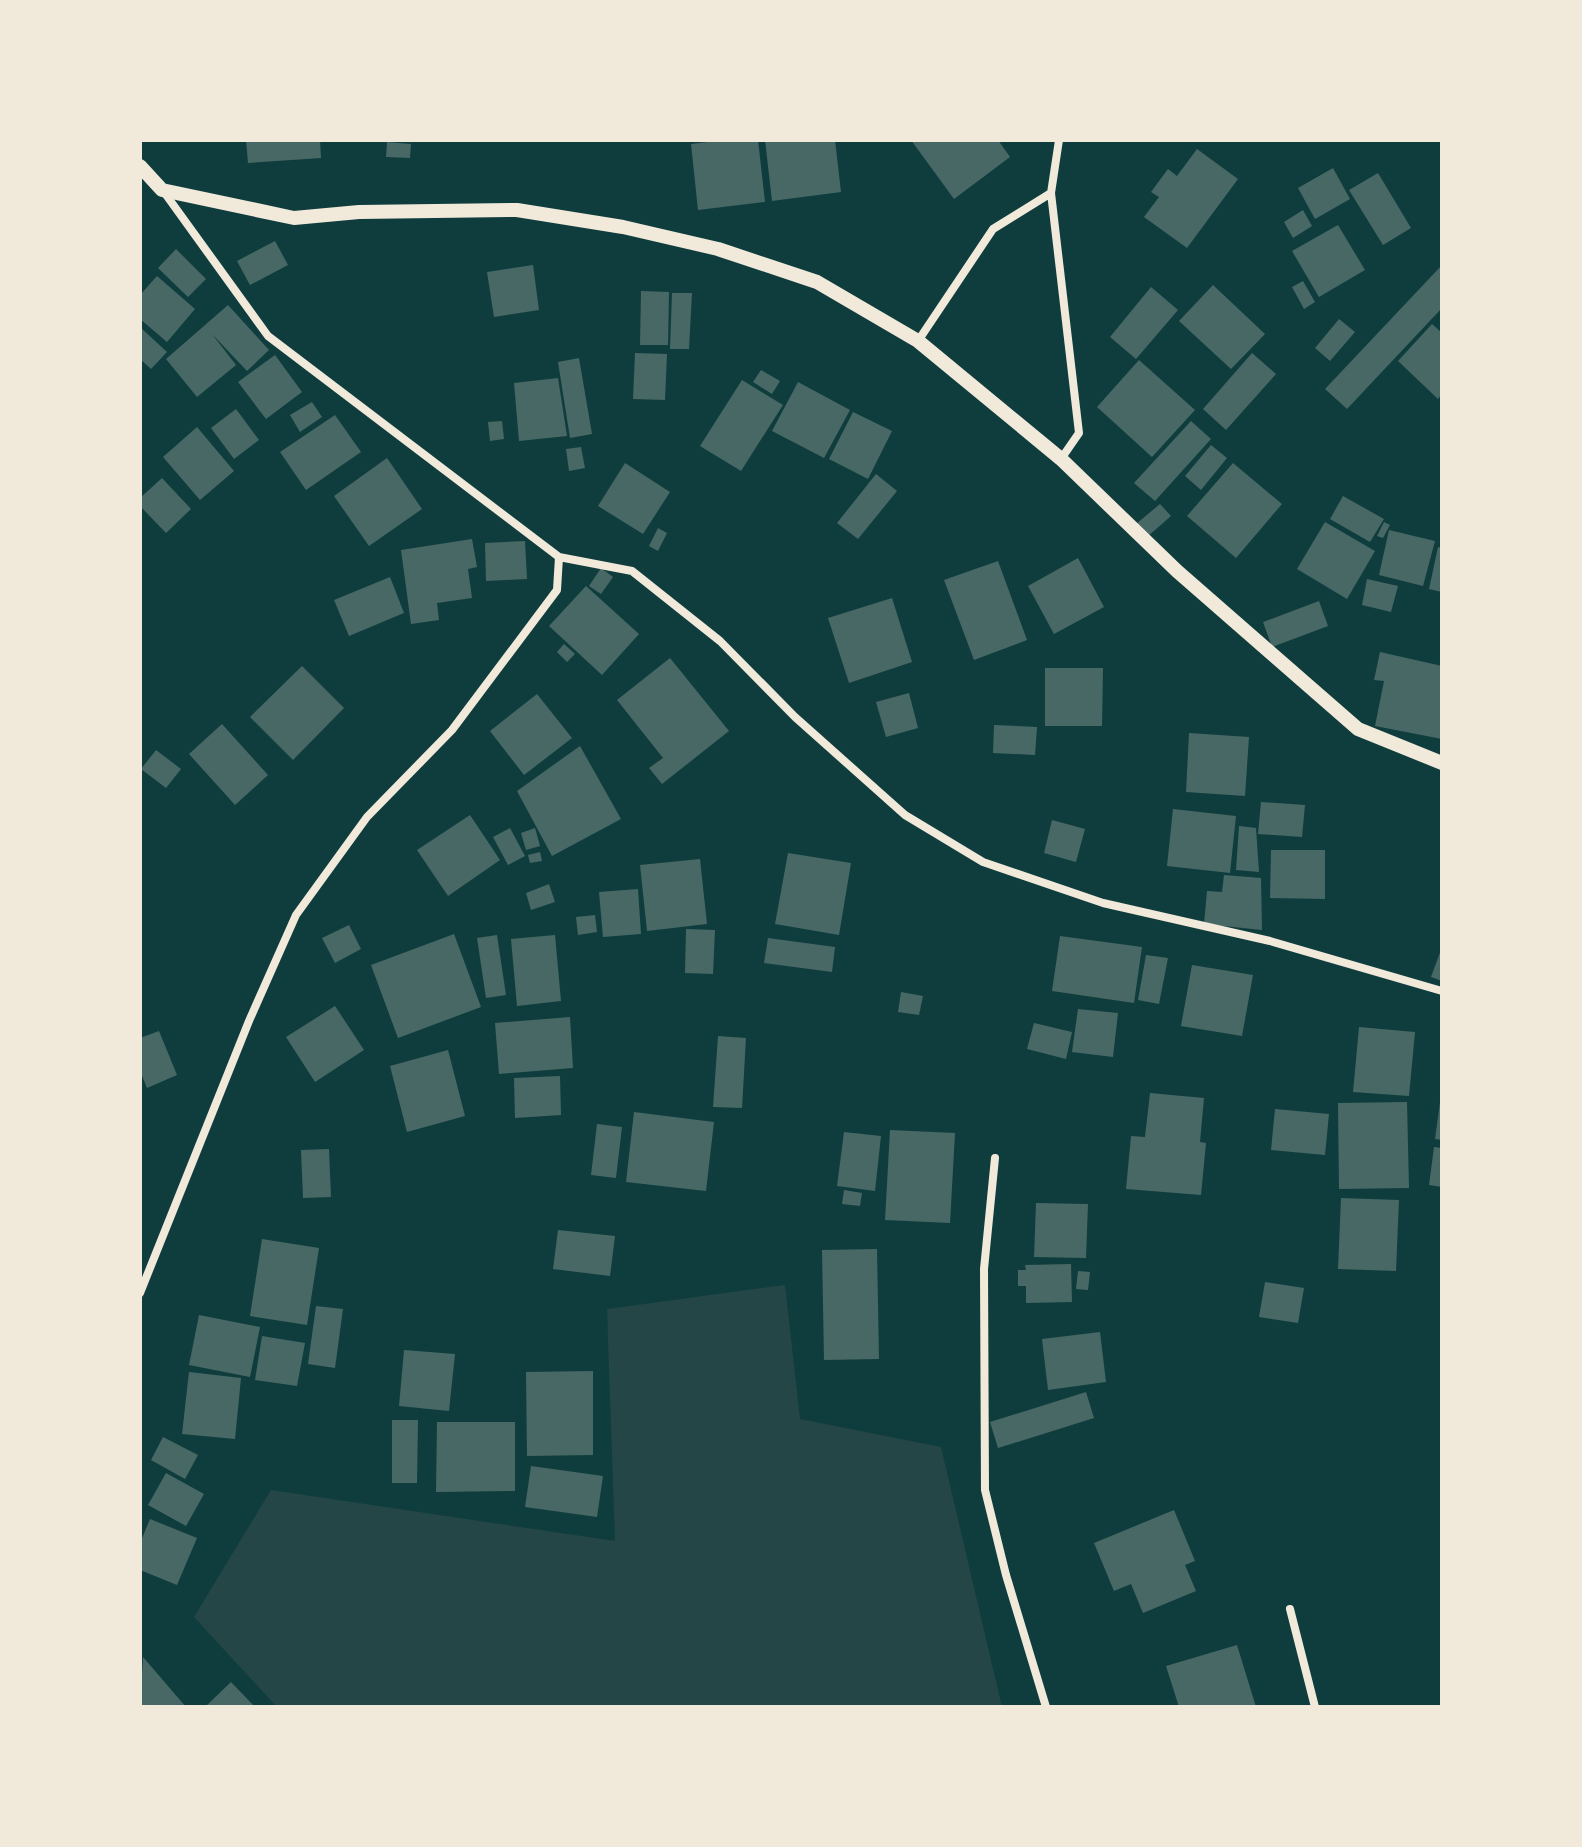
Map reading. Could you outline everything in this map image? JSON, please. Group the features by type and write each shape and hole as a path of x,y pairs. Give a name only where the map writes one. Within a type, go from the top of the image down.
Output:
{"street":[{"path":"1059,140 1051,193 1079,433 1061,459"},
{"path":"140,166 162,190 268,336 559,557 632,571 720,641 795,717 905,815 983,862 1103,903 1270,941 1442,991"},
{"path":"162,190 294,218 359,212 517,210 623,227 718,249 817,282 918,341 1061,459 1177,571 1358,729 1442,763"},
{"path":"918,341 993,229 1051,193"},
{"path":"140,1293 249,1021 296,915 367,817 452,730 557,590 559,557"},
{"path":"995,1158 984,1269 985,1490 1006,1575 1046,1707"},
{"path":"1290,1609 1315,1707"}],"shaded area":[{"path":"785,1285 800,1419 941,1447 1002,1707 277,1707 194,1617 271,1490 615,1541 607,1309"}],"building":[{"path":"246,140 320,140 321,158 248,163"},
{"path":"758,140 765,202 698,210 691,144"},
{"path":"765,140 835,140 841,192 772,201"},
{"path":"911,140 998,140 1010,157 954,199"},
{"path":"387,142 411,144 410,158 386,157"},
{"path":"1197,149 1238,179 1187,248 1144,217 1159,197 1151,192 1168,169 1177,176"},
{"path":"1333,168 1350,199 1315,219 1298,188"},
{"path":"1378,173 1411,228 1383,245 1349,190"},
{"path":"1303,210 1312,226 1293,238 1284,222"},
{"path":"1338,225 1365,270 1319,297 1292,251"},
{"path":"275,241 288,265 250,285 237,261"},
{"path":"176,249 206,279 188,297 158,268"},
{"path":"533,265 539,310 494,317 487,272"},
{"path":"1442,265 1442,308 1347,409 1325,389"},
{"path":"157,276 195,309 167,342 140,319 140,295"},
{"path":"1303,281 1315,302 1304,309 1292,287"},
{"path":"1213,285 1265,334 1231,369 1179,321"},
{"path":"1151,287 1178,310 1136,359 1110,337"},
{"path":"641,291 669,292 668,345 640,345"},
{"path":"672,293 692,293 689,349 670,349"},
{"path":"228,305 269,350 247,371 212,334 236,365 197,397 166,359"},
{"path":"1339,319 1355,332 1330,361 1315,348"},
{"path":"1432,324 1442,333 1442,394 1438,399 1398,361"},
{"path":"140,327 167,352 151,369 140,359"},
{"path":"635,353 667,354 665,400 633,399"},
{"path":"1252,353 1276,374 1226,430 1203,409"},
{"path":"275,355 302,392 266,419 238,382"},
{"path":"579,358 592,434 570,438 558,362"},
{"path":"1139,360 1195,410 1152,457 1097,407"},
{"path":"761,370 780,381 772,394 753,382"},
{"path":"558,378 567,436 519,441 514,383"},
{"path":"742,380 783,405 741,471 700,446"},
{"path":"798,382 850,410 824,458 772,431"},
{"path":"312,402 322,417 300,432 290,415"},
{"path":"236,409 259,440 234,459 211,428"},
{"path":"853,412 892,431 868,479 829,459"},
{"path":"335,415 361,452 306,490 280,452"},
{"path":"502,421 504,439 490,441 488,422"},
{"path":"1191,421 1211,439 1155,501 1134,483"},
{"path":"197,427 234,471 200,500 163,457"},
{"path":"1211,445 1227,458 1201,490 1185,476"},
{"path":"581,447 585,468 569,471 566,449"},
{"path":"387,458 422,509 369,546 334,496"},
{"path":"625,463 670,492 643,534 598,506"},
{"path":"1233,463 1282,504 1236,558 1187,516"},
{"path":"876,474 897,491 858,539 837,523"},
{"path":"162,478 191,509 166,533 140,506 140,498"},
{"path":"1343,496 1384,519 1370,542 1330,519"},
{"path":"1160,504 1171,516 1147,537 1136,524"},
{"path":"1325,522 1375,551 1347,599 1297,569"},
{"path":"1384,522 1390,525 1383,538 1377,536"},
{"path":"658,528 667,533 658,551 649,546"},
{"path":"1389,530 1435,541 1423,586 1379,575"},
{"path":"472,539 477,567 468,569 472,598 437,603 439,620 411,624 401,550"},
{"path":"525,541 527,579 486,581 485,543"},
{"path":"1438,547 1442,548 1442,592 1429,589"},
{"path":"1078,558 1104,607 1054,634 1028,586"},
{"path":"998,561 1027,640 974,660 944,580"},
{"path":"601,568 613,577 601,594 589,586"},
{"path":"390,577 404,613 349,636 334,600"},
{"path":"1367,579 1398,586 1391,612 1362,605"},
{"path":"586,586 639,634 602,675 549,626"},
{"path":"892,598 912,662 849,683 828,618"},
{"path":"1319,601 1328,626 1272,647 1263,622"},
{"path":"564,644 575,654 567,662 557,652"},
{"path":"1380,652 1442,666 1442,739 1375,726 1384,681 1374,680"},
{"path":"670,658 729,731 662,784 649,768 663,758 617,700"},
{"path":"302,666 344,708 293,760 250,717"},
{"path":"1045,668 1103,668 1102,726 1045,726"},
{"path":"909,693 918,728 886,737 876,702"},
{"path":"537,694 572,738 524,775 490,731"},
{"path":"222,724 268,775 235,805 189,754"},
{"path":"994,725 1037,727 1035,755 993,753"},
{"path":"1189,733 1249,737 1245,796 1186,792"},
{"path":"580,746 621,819 552,856 517,791"},
{"path":"156,750 181,769 166,788 141,769"},
{"path":"1261,802 1305,805 1302,837 1258,834"},
{"path":"1173,809 1236,816 1230,873 1167,866"},
{"path":"470,815 500,860 448,896 417,850"},
{"path":"1052,820 1085,829 1076,862 1044,853"},
{"path":"1239,826 1256,828 1259,872 1236,870"},
{"path":"510,828 525,856 508,865 493,837"},
{"path":"535,828 540,846 526,850 521,833"},
{"path":"1271,850 1325,850 1325,899 1270,898"},
{"path":"540,852 542,861 530,863 528,855"},
{"path":"788,853 851,863 839,935 775,924"},
{"path":"700,859 707,924 647,931 640,865"},
{"path":"1224,875 1261,878 1262,930 1204,924 1207,891 1222,892"},
{"path":"549,884 555,902 531,910 526,893"},
{"path":"638,889 641,934 603,937 599,892"},
{"path":"595,915 597,932 578,935 576,917"},
{"path":"349,925 361,949 335,963 322,938"},
{"path":"686,929 715,930 713,974 685,973"},
{"path":"454,934 481,1007 398,1038 371,965"},
{"path":"497,935 506,995 486,998 477,938"},
{"path":"555,935 561,1001 517,1006 511,939"},
{"path":"1060,936 1142,947 1134,1003 1052,991"},
{"path":"768,938 835,947 832,972 764,963"},
{"path":"1442,947 1442,981 1431,977"},
{"path":"1146,955 1168,958 1159,1004 1138,1000"},
{"path":"1192,965 1253,975 1242,1036 1181,1026"},
{"path":"901,992 923,996 919,1015 898,1012"},
{"path":"335,1006 364,1050 315,1082 286,1037"},
{"path":"1078,1009 1118,1013 1113,1057 1072,1052"},
{"path":"570,1017 573,1068 499,1074 495,1023"},
{"path":"1034,1023 1072,1032 1066,1059 1027,1049"},
{"path":"1359,1027 1415,1032 1409,1096 1353,1092"},
{"path":"159,1031 177,1075 147,1088 140,1071 140,1038"},
{"path":"718,1036 746,1038 742,1108 713,1107"},
{"path":"448,1050 465,1116 407,1132 390,1066"},
{"path":"560,1076 561,1115 515,1118 514,1078"},
{"path":"1150,1093 1204,1098 1200,1142 1206,1143 1201,1195 1126,1189 1131,1136 1145,1137"},
{"path":"1407,1102 1409,1188 1339,1189 1338,1103"},
{"path":"1442,1103 1442,1140 1435,1139"},
{"path":"1275,1109 1329,1114 1325,1155 1271,1150"},
{"path":"634,1112 714,1122 706,1191 626,1182"},
{"path":"597,1124 622,1127 616,1178 591,1175"},
{"path":"890,1130 955,1133 950,1223 885,1220"},
{"path":"844,1132 881,1136 875,1191 837,1186"},
{"path":"1434,1147 1442,1148 1442,1187 1429,1185"},
{"path":"329,1149 331,1197 303,1198 301,1150"},
{"path":"844,1190 862,1193 860,1206 842,1204"},
{"path":"1341,1198 1399,1200 1396,1271 1338,1269"},
{"path":"1036,1203 1088,1204 1086,1258 1034,1257"},
{"path":"558,1230 615,1236 610,1276 553,1269"},
{"path":"262,1239 319,1248 307,1325 250,1316"},
{"path":"877,1249 879,1359 824,1360 822,1250"},
{"path":"1071,1264 1072,1302 1026,1303 1026,1286 1018,1286 1018,1270 1026,1270 1025,1265"},
{"path":"1078,1271 1090,1272 1088,1290 1076,1289"},
{"path":"1265,1282 1304,1288 1298,1323 1259,1317"},
{"path":"316,1306 343,1309 335,1368 308,1364"},
{"path":"199,1315 260,1327 250,1377 189,1365"},
{"path":"1100,1332 1106,1382 1048,1390 1042,1339"},
{"path":"262,1336 305,1343 297,1386 255,1380"},
{"path":"404,1350 455,1354 449,1411 399,1406"},
{"path":"593,1371 593,1455 527,1456 526,1372"},
{"path":"189,1372 241,1378 235,1439 182,1434"},
{"path":"1086,1392 1094,1418 998,1448 990,1422"},
{"path":"392,1420 418,1420 417,1483 392,1483"},
{"path":"437,1422 515,1422 515,1491 436,1492"},
{"path":"163,1437 198,1455 185,1479 151,1460"},
{"path":"531,1466 603,1476 597,1517 525,1507"},
{"path":"166,1473 204,1494 186,1526 148,1505"},
{"path":"1174,1510 1195,1561 1185,1565 1196,1591 1143,1613 1131,1584 1114,1591 1094,1543"},
{"path":"150,1519 197,1538 177,1585 140,1570 140,1543"},
{"path":"1237,1645 1256,1707 1179,1707 1166,1666"},
{"path":"143,1657 186,1707 140,1707"},
{"path":"231,1682 255,1707 205,1707"}]}
